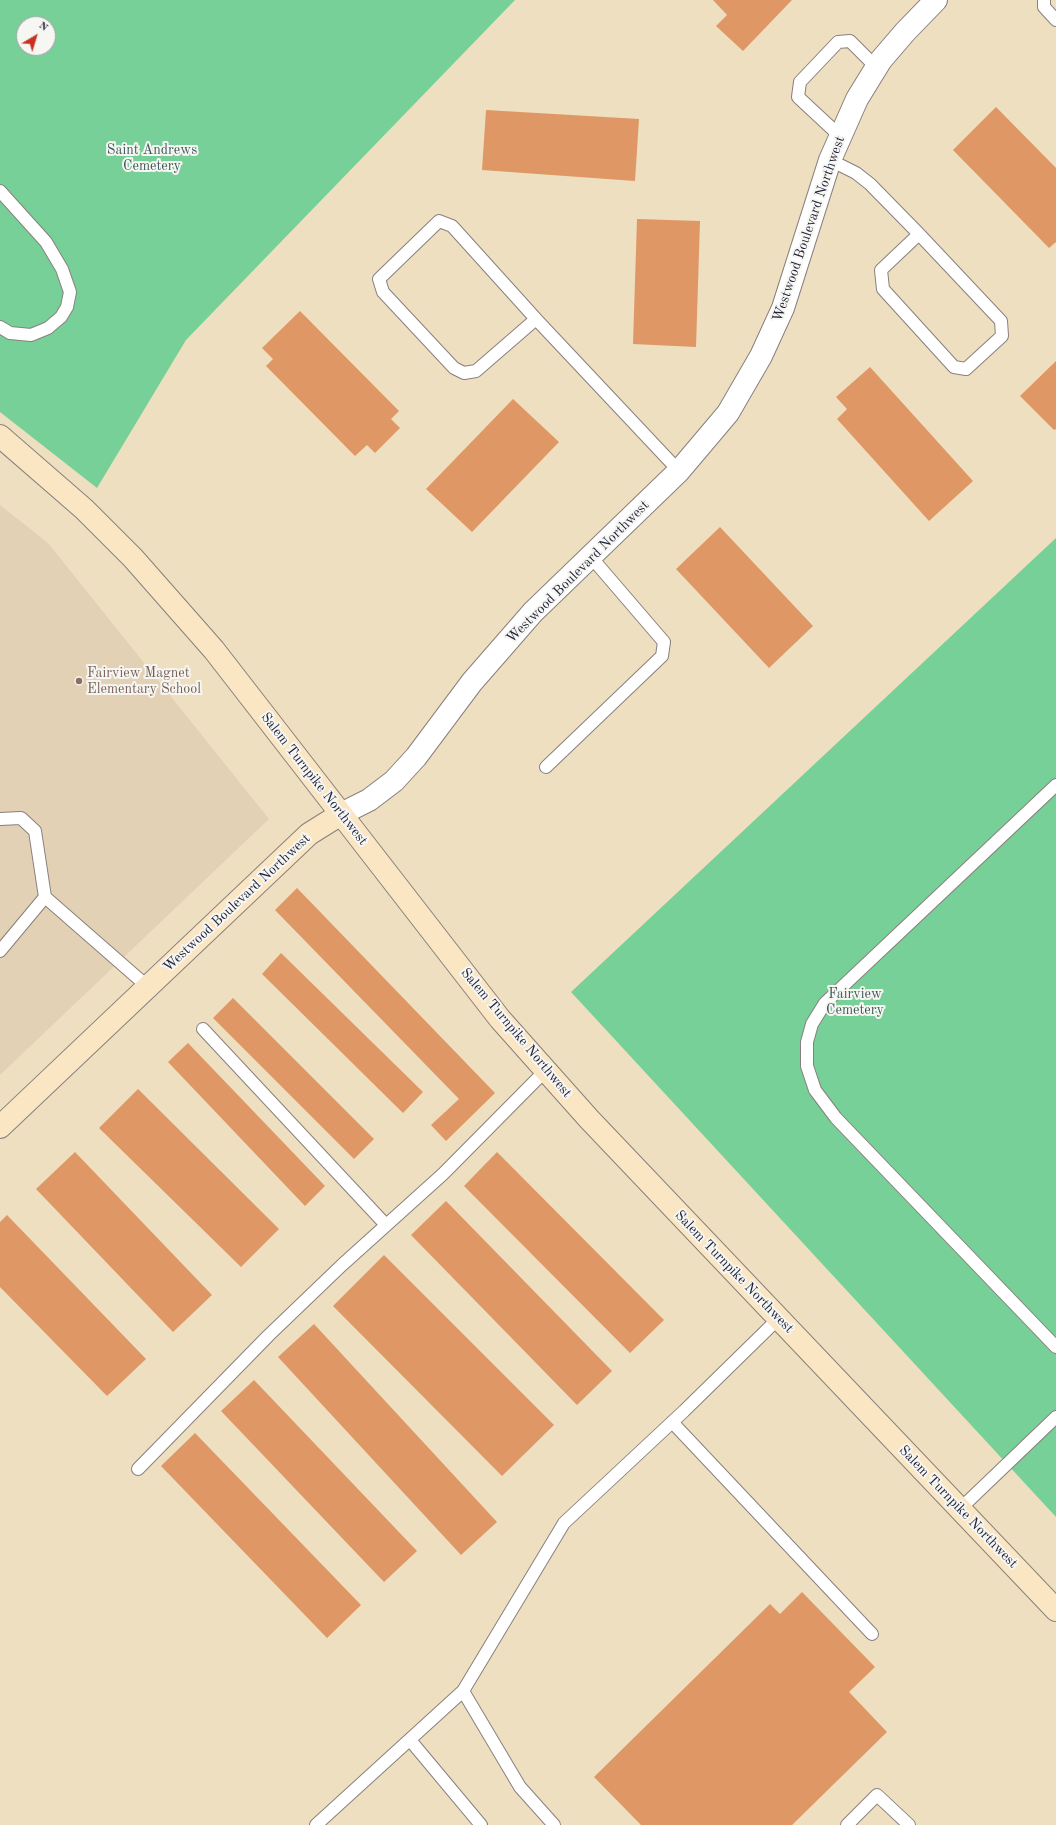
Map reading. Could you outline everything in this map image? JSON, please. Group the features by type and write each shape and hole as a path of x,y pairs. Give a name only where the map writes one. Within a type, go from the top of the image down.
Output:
{"street":[{"name":"Westwood Boulevard Northwest","path":"3,1120 148,987 308,834 341,814 369,800 394,781 416,757 477,677 534,612 679,471 728,413 761,356 784,308 830,160 857,99 876,67 905,32 936,0"},
{"name":"Salem Turnpike Northwest","path":"0,436 84,509 133,558 214,650 500,1019 589,1119 1056,1610"}],"lane":[{"path":"1044,0 1044,7 1056,20"},
{"path":"841,137 798,97 800,82 838,42 850,41 876,67"},
{"path":"830,160 856,173 870,184 919,234 1001,321 1002,336 966,369 954,367 883,289 881,270 919,234"},
{"path":"0,191 46,242 62,269 70,292 67,307 61,317 48,328 31,335 10,333 0,327"},
{"path":"536,319 476,371 464,373 454,368 383,292 379,280 439,221 452,226 536,319 679,471"},
{"path":"546,767 662,656 664,642 591,557"},
{"path":"1056,785 825,1003 812,1024 807,1042 807,1066 815,1090 836,1118 1056,1347"},
{"path":"0,819 21,818 35,831 45,897 148,987"},
{"path":"0,951 45,897"},
{"path":"203,1029 386,1226"},
{"path":"138,1469 268,1336 443,1174 546,1070"},
{"path":"316,1825 463,1691 564,1523 672,1422 779,1318"},
{"path":"960,1509 1056,1417"},
{"path":"672,1422 872,1634"},
{"path":"463,1691 520,1787 554,1825"},
{"path":"410,1740 481,1825"},
{"path":"847,1825 877,1795 909,1825"}],"shaded area":[{"name":"Fairview Magnet Elementary School","path":"0,505 48,543 269,819 0,1075"}],"green space":[{"name":"Saint Andrews Cemetery","path":"0,0 515,0 186,340 97,488 0,412"},
{"name":"Fairview Cemetery","path":"1056,538 1056,1517 571,992"}],"building":[{"path":"713,0 792,0 743,51 716,26 727,15"},
{"path":"996,107 1056,168 1056,242 1049,248 953,150"},
{"path":"486,110 639,119 635,181 482,170"},
{"path":"637,219 700,221 696,347 633,344"},
{"path":"300,311 399,411 391,419 400,428 375,453 367,445 355,456 266,366 273,359 262,348"},
{"path":"1056,361 1056,429 1054,430 1020,396"},
{"path":"870,367 973,481 929,521 837,419 847,409 836,397"},
{"path":"513,399 559,442 472,532 426,489"},
{"path":"720,527 813,626 769,668 676,569"},
{"path":"297,888 495,1093 446,1141 431,1125 459,1099 275,910"},
{"path":"281,953 423,1092 403,1113 262,974"},
{"path":"233,998 374,1139 354,1159 213,1018"},
{"path":"188,1043 325,1186 305,1206 168,1062"},
{"path":"138,1089 279,1229 241,1267 99,1128"},
{"path":"75,1152 212,1295 173,1332 36,1189"},
{"path":"497,1152 664,1320 630,1353 464,1186"},
{"path":"446,1201 612,1371 577,1405 411,1235"},
{"path":"7,1215 146,1359 107,1396 0,1287 0,1222"},
{"path":"384,1255 554,1425 502,1476 333,1306"},
{"path":"314,1324 497,1522 461,1555 278,1357"},
{"path":"254,1380 417,1551 384,1582 221,1411"},
{"path":"195,1433 361,1605 327,1638 161,1466"},
{"path":"802,1592 875,1667 849,1692 887,1732 792,1825 641,1825 594,1777 770,1604 780,1614"}],"place":[{"name":"Fairview Magnet Elementary School","path":"79,681"}]}
